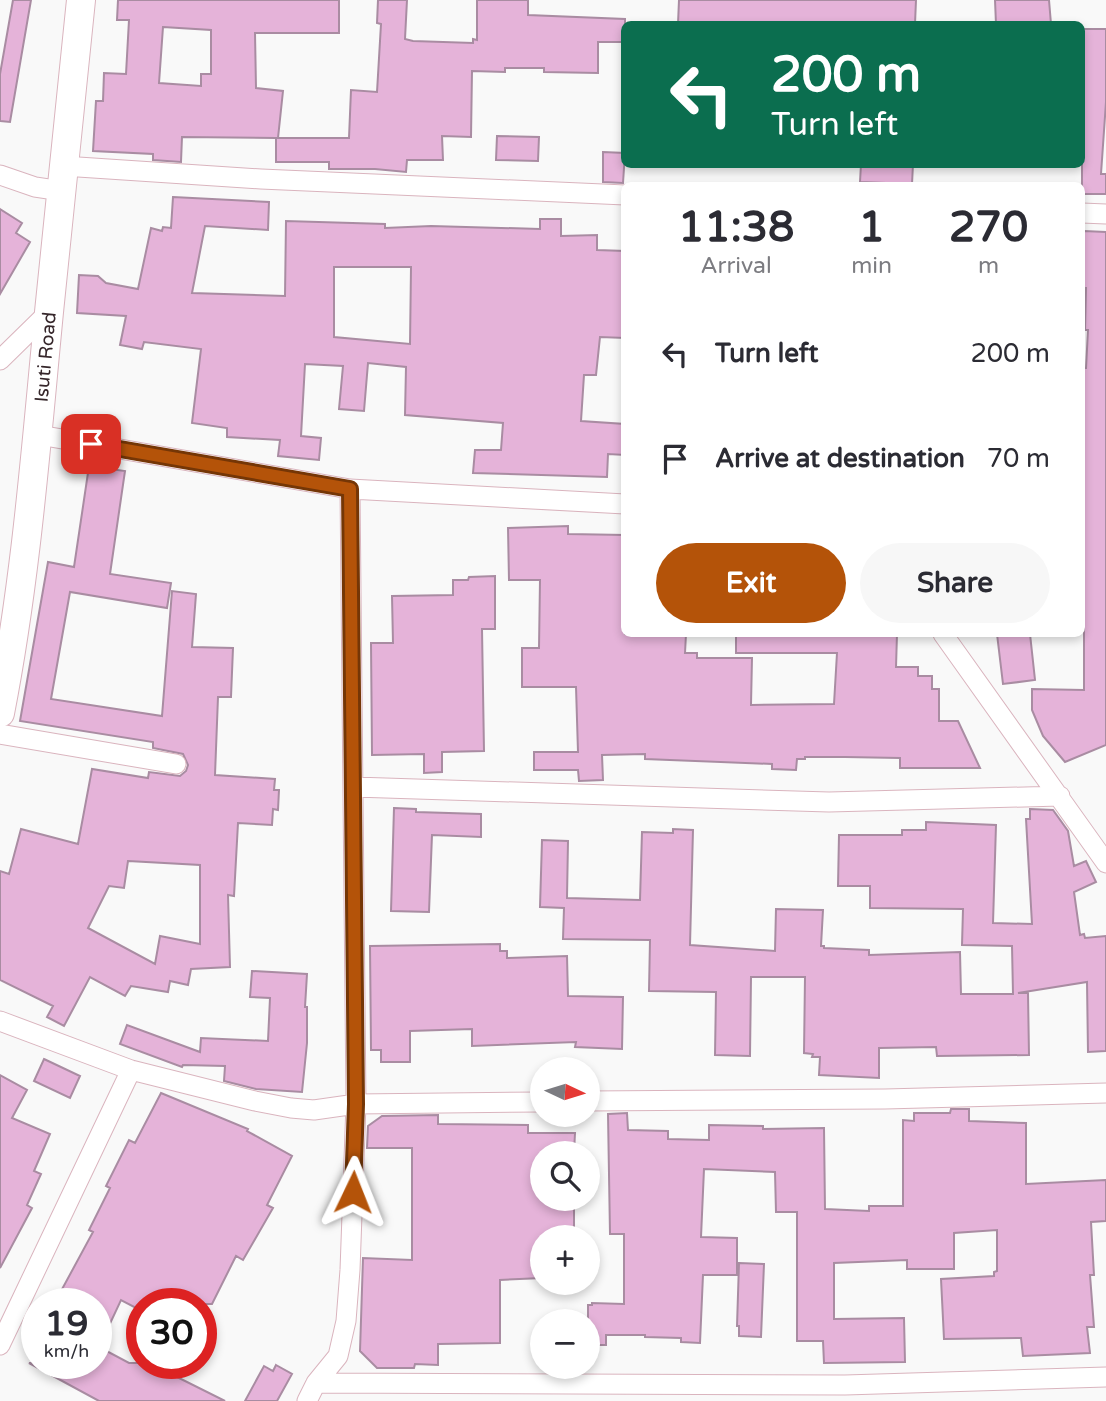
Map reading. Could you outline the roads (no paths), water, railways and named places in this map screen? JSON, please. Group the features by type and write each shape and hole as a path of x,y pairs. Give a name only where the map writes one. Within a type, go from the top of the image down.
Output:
{"street":[{"name":"Isuti Road","path":"0,713 15,634 39,435 81,0"},
{"path":"0,175 35,187 63,178 261,178 621,195"},
{"path":"1085,213 1106,214"},
{"path":"0,360 49,312"},
{"path":"39,435 350,489 621,505"},
{"path":"307,1401 316,1383 338,1356 346,1321 356,1104 350,489"},
{"path":"945,637 1106,863"},
{"path":"0,734 176,764"},
{"path":"354,787 829,802 1060,796"},
{"path":"0,1021 131,1070 291,1108 314,1110 356,1104 530,1102"},
{"path":"0,1345 131,1070"},
{"path":"600,1101 1106,1094"},
{"path":"316,1383 845,1385 1106,1377"}]}
